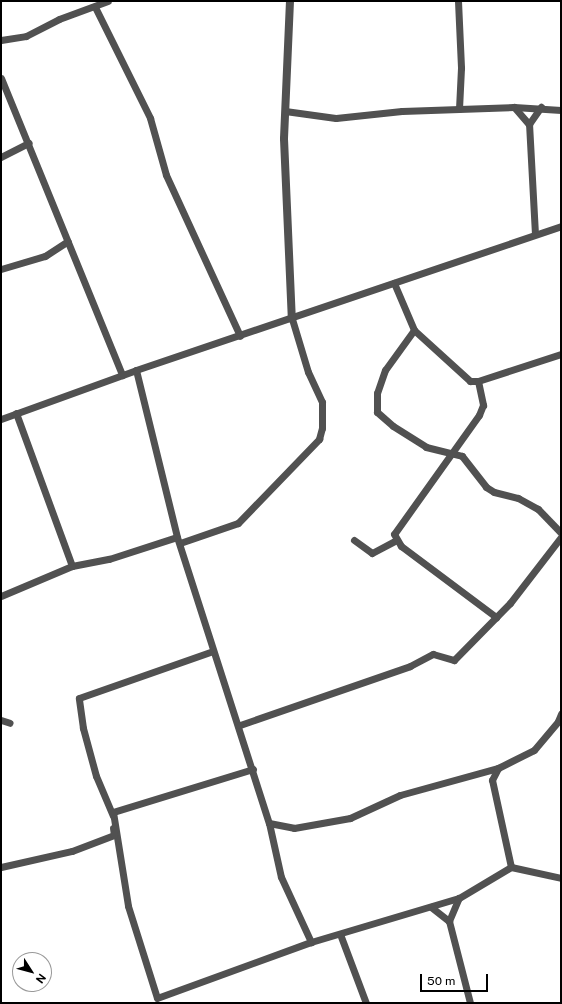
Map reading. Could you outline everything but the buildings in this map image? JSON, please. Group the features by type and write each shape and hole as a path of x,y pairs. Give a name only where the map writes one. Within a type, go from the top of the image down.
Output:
{"street":[{"path":"1,40 26,36 59,19 108,1"},
{"path":"1,596 72,566 109,559 238,523 319,439 322,428 322,402 308,372 292,319 284,139 290,1"},
{"path":"458,1 461,68 459,109"},
{"path":"95,7 150,118 166,175 240,336"},
{"path":"1,78 29,143 122,375"},
{"path":"285,111 336,118 402,111 514,107 542,107 561,110"},
{"path":"514,107 529,124 535,234"},
{"path":"529,124 542,107"},
{"path":"1,157 29,143"},
{"path":"1,419 136,370 292,319 561,226"},
{"path":"1,269 45,256 68,241"},
{"path":"394,283 414,330 470,381 478,381 561,354"},
{"path":"414,330 385,370 377,393 377,412 393,426 426,447 452,453 467,461 486,487 494,492 518,498 538,509 561,533"},
{"path":"136,370 179,540 213,651 240,725 270,823 281,877 311,942"},
{"path":"478,381 482,405 479,416 394,534 396,540 496,617"},
{"path":"16,413 72,566"},
{"path":"240,725 410,666 432,654 454,660 510,603 561,537"},
{"path":"354,540 372,553 396,540"},
{"path":"1,867 72,851 114,835 112,812 96,776 83,728 79,698 213,651"},
{"path":"270,823 294,828 350,818 400,795 498,768 534,750 558,721 561,714"},
{"path":"1,720 10,723"},
{"path":"498,768 492,780 511,867"},
{"path":"253,769 113,812 128,906 157,998 311,942 459,898 511,867 561,878"},
{"path":"449,921 459,898"},
{"path":"431,907 449,921 470,1003"},
{"path":"340,934 366,1003"}]}
